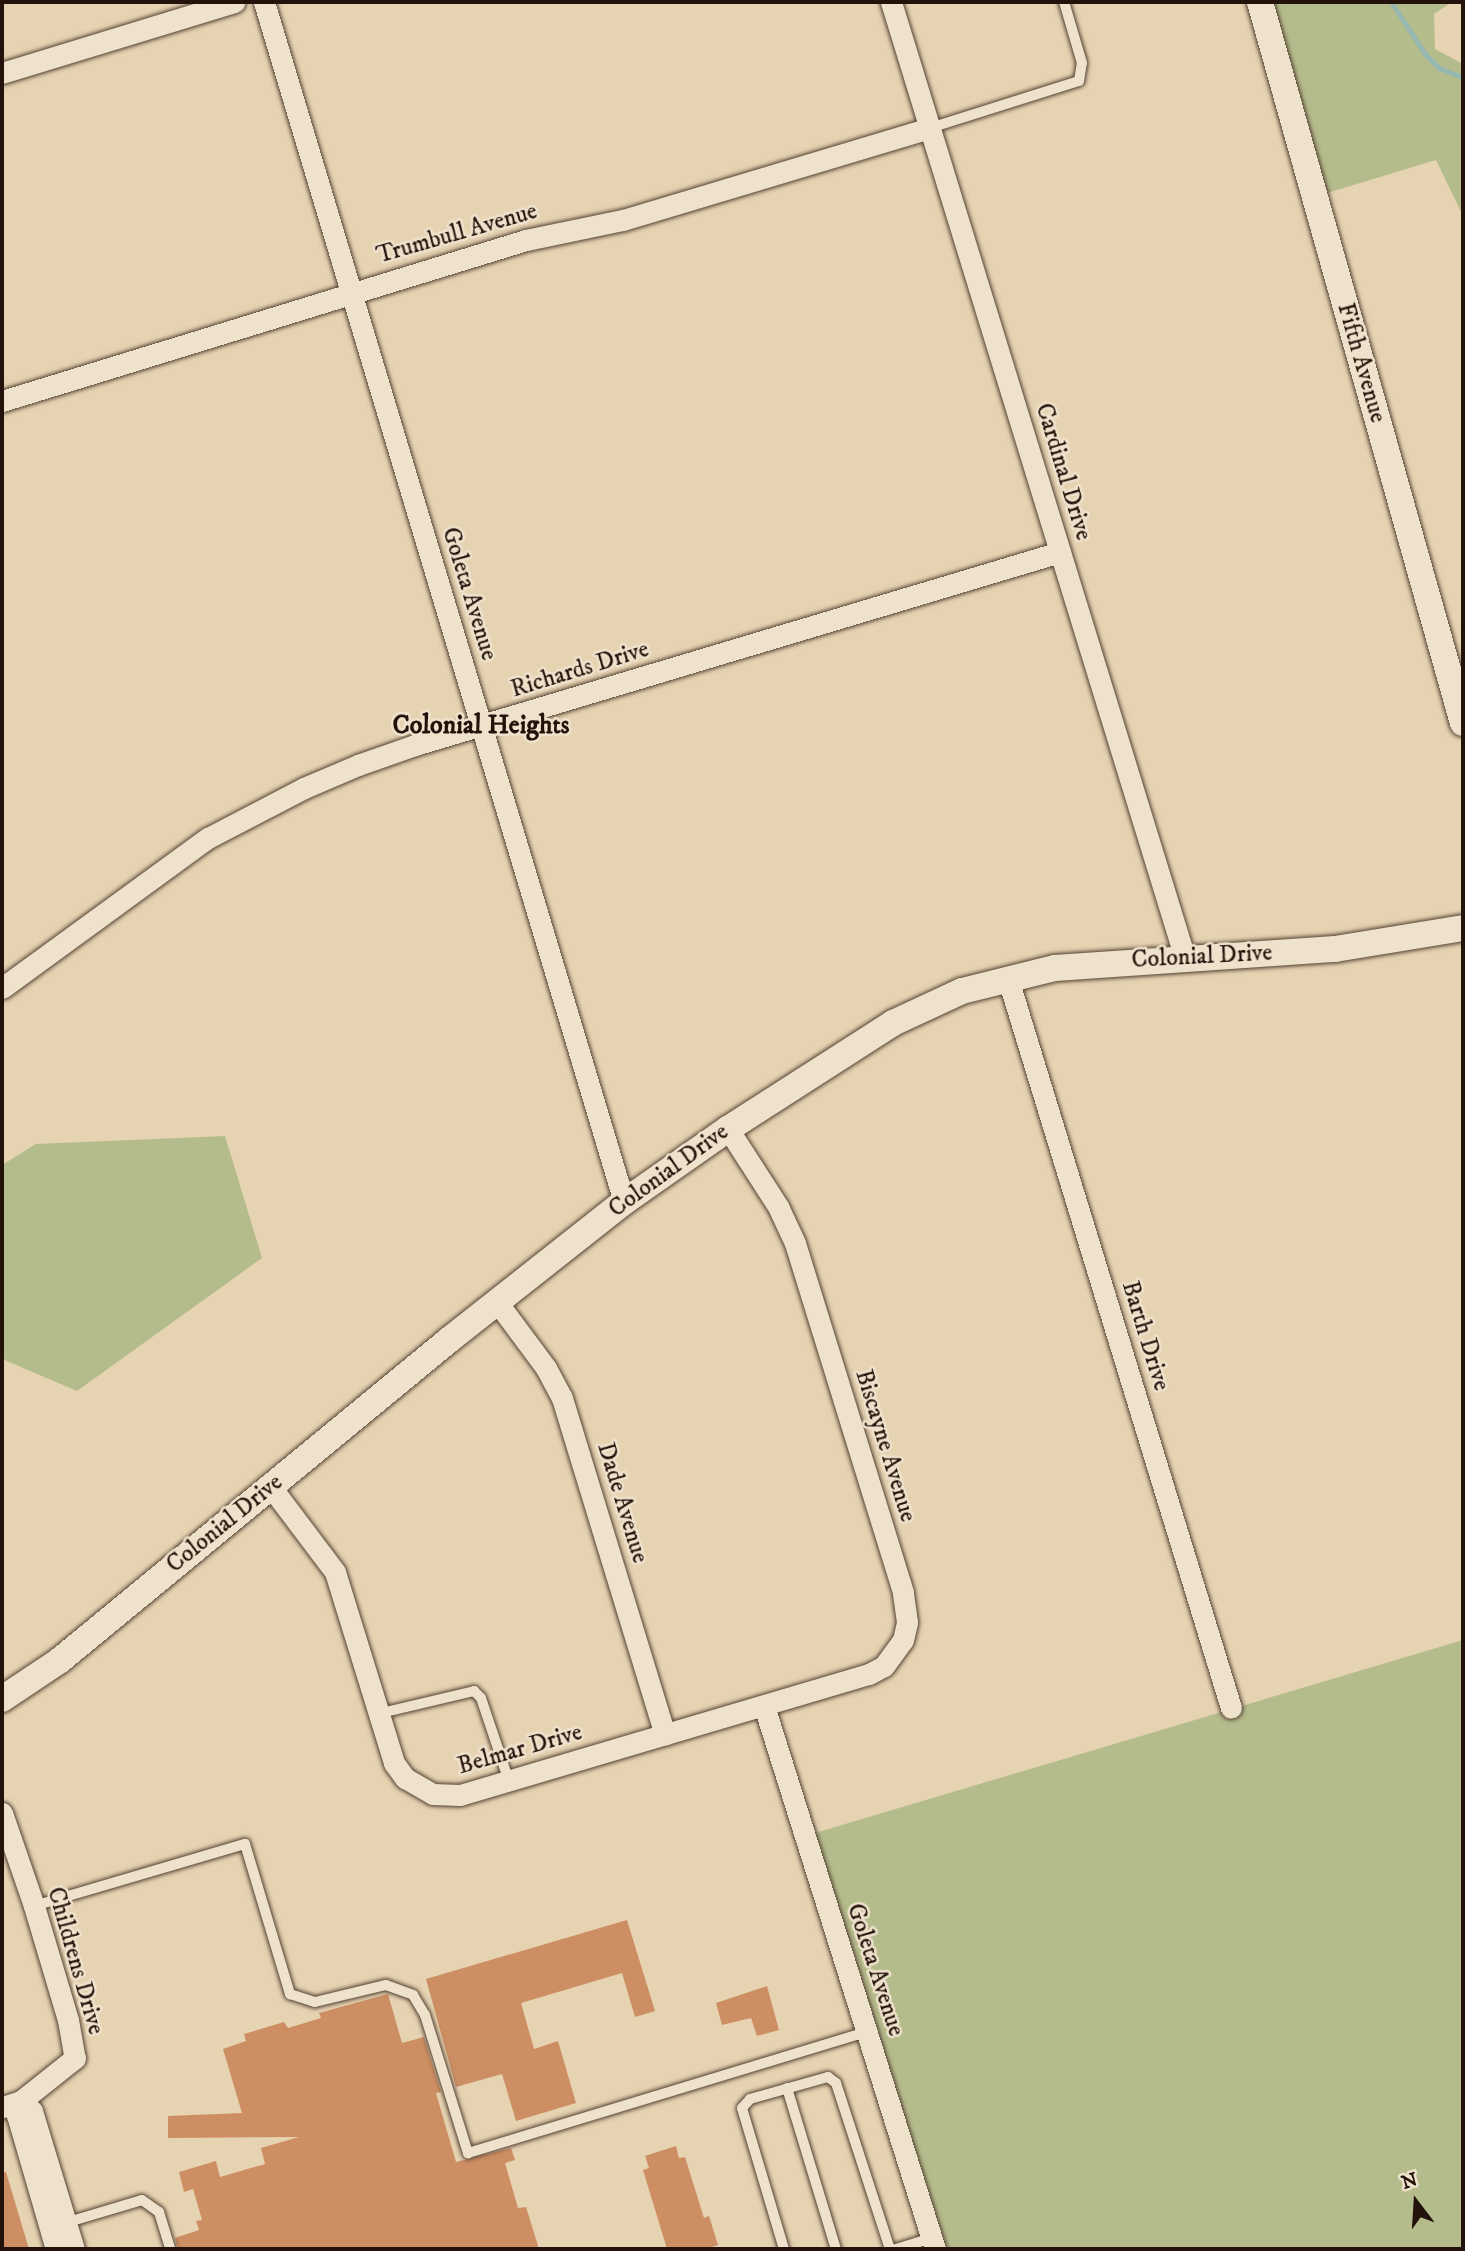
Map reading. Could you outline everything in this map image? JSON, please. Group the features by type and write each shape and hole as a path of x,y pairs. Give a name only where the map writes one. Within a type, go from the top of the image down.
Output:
{"street":[{"path":"2,73 234,2"},
{"name":"Goleta Avenue","path":"264,2 624,1202"},
{"name":"Cardinal Drive","path":"891,2 1185,958"},
{"name":"Fifth Avenue","path":"1260,2 1463,723"},
{"name":"Trumbull Avenue","path":"2,401 526,240 623,220 930,128"},
{"name":"Richards Drive","path":"2,988 167,866 236,821 358,765 1060,552"},
{"name":"Colonial Drive","path":"2,1699 59,1661 497,1302 624,1202 728,1129 893,1023 962,991 1072,966 1335,948 1463,928"},
{"name":"Barth Drive","path":"1008,979 1231,1708"},
{"name":"Biscayne Avenue","path":"728,1129 779,1209 795,1243 907,1608 903,1640 884,1666 869,1674 764,1706"},
{"name":"Dade Avenue","path":"497,1302 546,1368 562,1398 665,1735"},
{"name":"Belmar Drive","path":"271,1487 335,1572 394,1763 405,1778 419,1788 433,1794 460,1795 764,1706"},
{"name":"Goleta Avenue","path":"764,1706 933,2244"},
{"name":"Childrens Drive","path":"2,1813 34,1906 68,2020 75,2058 11,2104"},
{"name":"Childrens Drive","path":"11,2104 32,2110 58,2225 56,2249"},
{"name":"Childrens Drive","path":"58,2225 74,2249"}],"lane":[{"path":"930,128 1079,81 1082,63 1064,2"},
{"path":"377,1714 474,1691 481,1698 509,1781"},
{"path":"34,1906 245,1844 290,1994 315,2002 386,1985 413,1995 425,2015 468,2153 867,2032"},
{"path":"785,2249 742,2108 750,2099 822,2077 834,2080 890,2249"},
{"path":"787,2088 836,2249"},
{"path":"58,2225 142,2200 159,2212 170,2249"},
{"path":"896,2249 933,2244"}],"green space":[{"path":"1260,2 1452,2 1434,14 1435,49 1463,64 1463,216 1436,160 1314,197"},
{"path":"225,1136 262,1258 77,1391 2,1359 2,1165 36,1144"},
{"path":"1463,1640 1463,2249 935,2249 805,1836"}],"building":[{"path":"627,1920 655,2011 635,2017 622,1973 521,2003 534,2049 558,2041 576,2103 516,2121 502,2074 456,2087 426,1979"},
{"path":"767,1986 779,2030 757,2036 751,2018 722,2025 716,2003"},
{"path":"388,1994 402,2043 424,2037 441,2092 436,2093 456,2162 511,2148 515,2160 505,2163 518,2208 526,2207 539,2249 178,2249 175,2238 199,2230 196,2221 202,2220 193,2189 184,2192 179,2172 216,2161 220,2177 265,2164 261,2148 299,2137 168,2138 168,2116 242,2113 223,2049 246,2041 244,2034 284,2022 288,2028 321,2018 319,2013"},
{"path":"676,2146 679,2158 685,2157 704,2218 709,2216 718,2245 712,2247 713,2249 667,2249 643,2170 649,2168 645,2156"},
{"path":"6,2172 29,2249 2,2249 2,2173"}],"waterway":[{"path":"1391,2 1425,54 1439,68 1463,77"}],"district":[{"name":"Colonial Heights","path":"481,726"}]}
